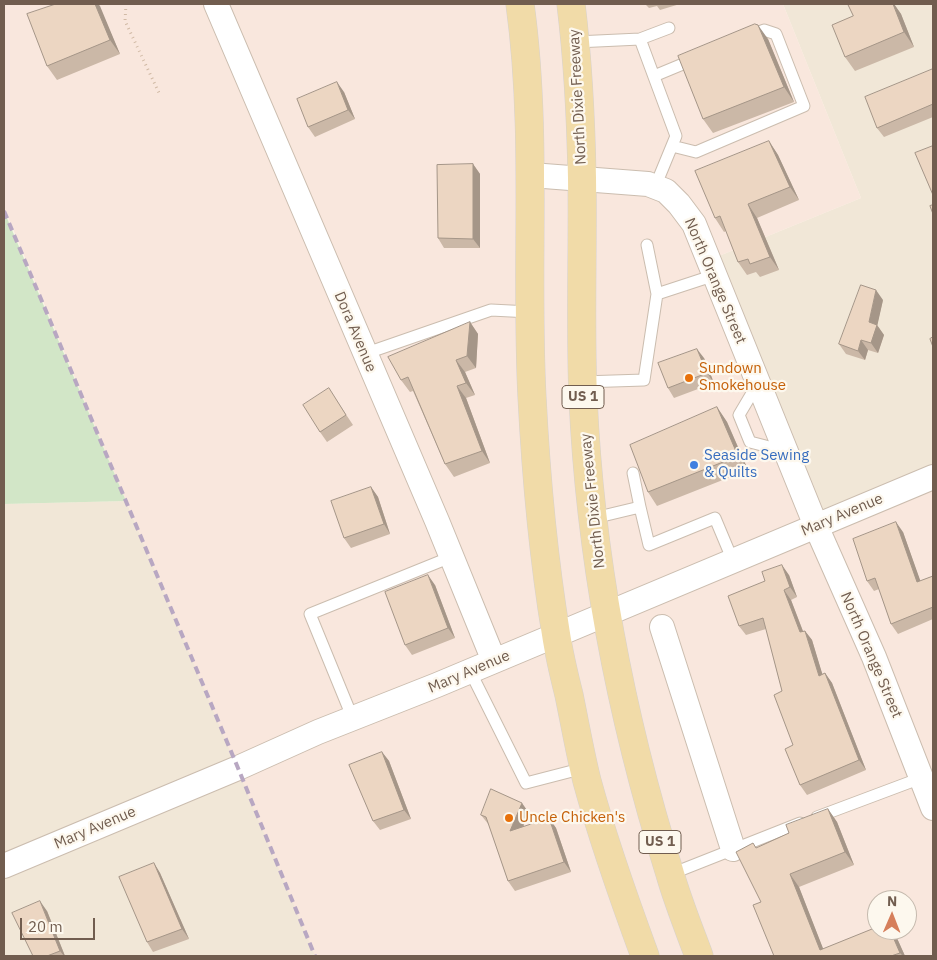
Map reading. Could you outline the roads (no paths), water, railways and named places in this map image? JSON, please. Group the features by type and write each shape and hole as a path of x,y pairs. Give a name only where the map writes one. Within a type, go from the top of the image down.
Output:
{"main road":[{"path":"520,4 527,67 531,175 530,312 532,395 542,534 556,635 584,768 606,842 645,956"},
{"name":"North Dixie Freeway","path":"571,4 576,42 582,178 582,382 594,518 607,614 633,746 670,874 700,956"}],"street":[{"name":"Dora Avenue","path":"216,4 494,660"},
{"name":"North Orange Street","path":"531,175 582,178 655,186 666,191 679,204 694,224 816,526 927,776 933,808"},
{"name":"Mary Avenue","path":"4,866 933,476"},
{"path":"662,627 733,849"}],"lane":[{"path":"576,42 640,39 670,28"},
{"path":"672,146 696,152 804,106 776,34 764,30 736,42"},
{"path":"640,39 676,136 655,186"},
{"path":"654,76 709,53"},
{"path":"582,382 644,380 657,294 647,246"},
{"path":"657,294 714,274"},
{"path":"364,354 491,310 530,312"},
{"path":"633,473 650,545 715,518 733,561"},
{"path":"594,518 640,508"},
{"path":"353,719 310,614 451,557"},
{"path":"470,671 526,783 584,768"},
{"path":"670,874 927,776"}],"railway":[{"path":"4,211 315,956"}],"place":[{"name":"Sundown Smokehouse","path":"689,378"},
{"name":"Seaside Sewing & Quilts","path":"694,465"},
{"name":"Uncle Chicken's","path":"509,818"}]}
